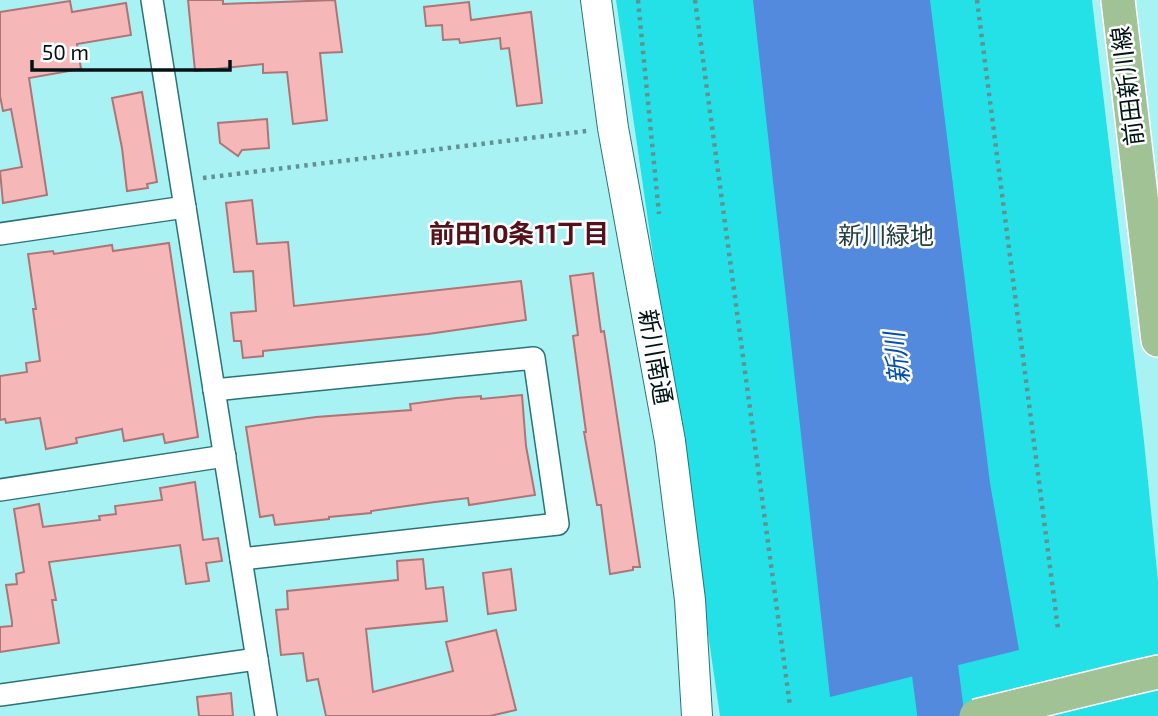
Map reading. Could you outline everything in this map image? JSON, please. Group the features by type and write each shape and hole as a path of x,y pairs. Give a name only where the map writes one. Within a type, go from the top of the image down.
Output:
{"main road":[{"name":"前田新川線","path":"1118,0 1158,340"},
{"path":"976,716 1145,675"}],"street":[{"path":"152,0 266,716"},
{"name":"新川南通","path":"596,0 613,128 670,441 690,600 697,716"},
{"path":"0,234 185,207"},
{"path":"214,390 534,358 558,524 241,559"},
{"path":"0,490 225,456"},
{"path":"0,695 257,659"}],"path":[{"path":"695,0 790,706"},
{"path":"977,0 1058,629"},
{"path":"181,181 613,128"}],"green space":[{"name":"新川緑地","path":"616,0 1092,0 1158,581 1158,716 720,716"}],"water":[{"path":"753,0 930,0 990,483 1019,650 830,697"}],"building":[{"path":"188,0 223,0 223,4 335,0 342,52 320,53 327,120 293,124 287,72 263,73 263,64 195,71"},
{"path":"70,1 72,12 126,3 131,35 77,44 81,69 29,78 47,195 3,203 0,171 22,167 11,109 3,111 0,96 0,12"},
{"path":"469,2 471,20 531,12 542,103 517,106 509,48 501,49 500,38 460,43 459,39 443,40 442,25 426,26 424,7"},
{"path":"142,92 157,182 147,184 148,188 127,191 112,98"},
{"path":"267,119 269,148 242,150 238,156 220,143 218,123"},
{"path":"252,200 257,244 288,242 294,306 521,281 526,320 428,334 263,351 263,356 243,358 241,341 234,341 231,313 256,311 253,271 234,272 226,203"},
{"path":"169,243 198,437 165,443 163,434 124,441 122,429 76,438 77,443 46,449 40,418 6,423 5,419 0,420 0,376 27,372 26,363 40,361 28,254 53,251 54,254 112,245 113,251"},
{"path":"593,273 640,567 610,574 601,505 597,505 584,432 573,336 578,335 570,276"},
{"path":"522,395 526,446 535,495 469,505 468,498 275,525 273,515 260,517 246,427 316,417 411,410 410,404 456,398 481,396 481,399"},
{"path":"195,482 203,540 218,538 222,561 206,563 209,581 186,584 180,545 49,562 56,600 52,600 59,643 0,652 0,627 12,626 6,585 17,584 16,574 24,572 14,509 39,504 43,527 100,520 99,516 116,514 115,506 162,500 160,488"},
{"path":"423,559 426,589 443,587 447,621 366,629 373,692 453,671 446,642 496,630 516,710 490,716 326,716 318,679 307,681 303,653 281,655 276,610 288,609 287,591 398,580 397,561"},
{"path":"511,569 516,610 488,614 483,573"},
{"path":"231,693 233,716 199,716 197,697"}],"waterway":[{"name":"新川","path":"927,609 941,716"}],"district":[{"name":"前田10条11丁目","path":"519,234"}]}
